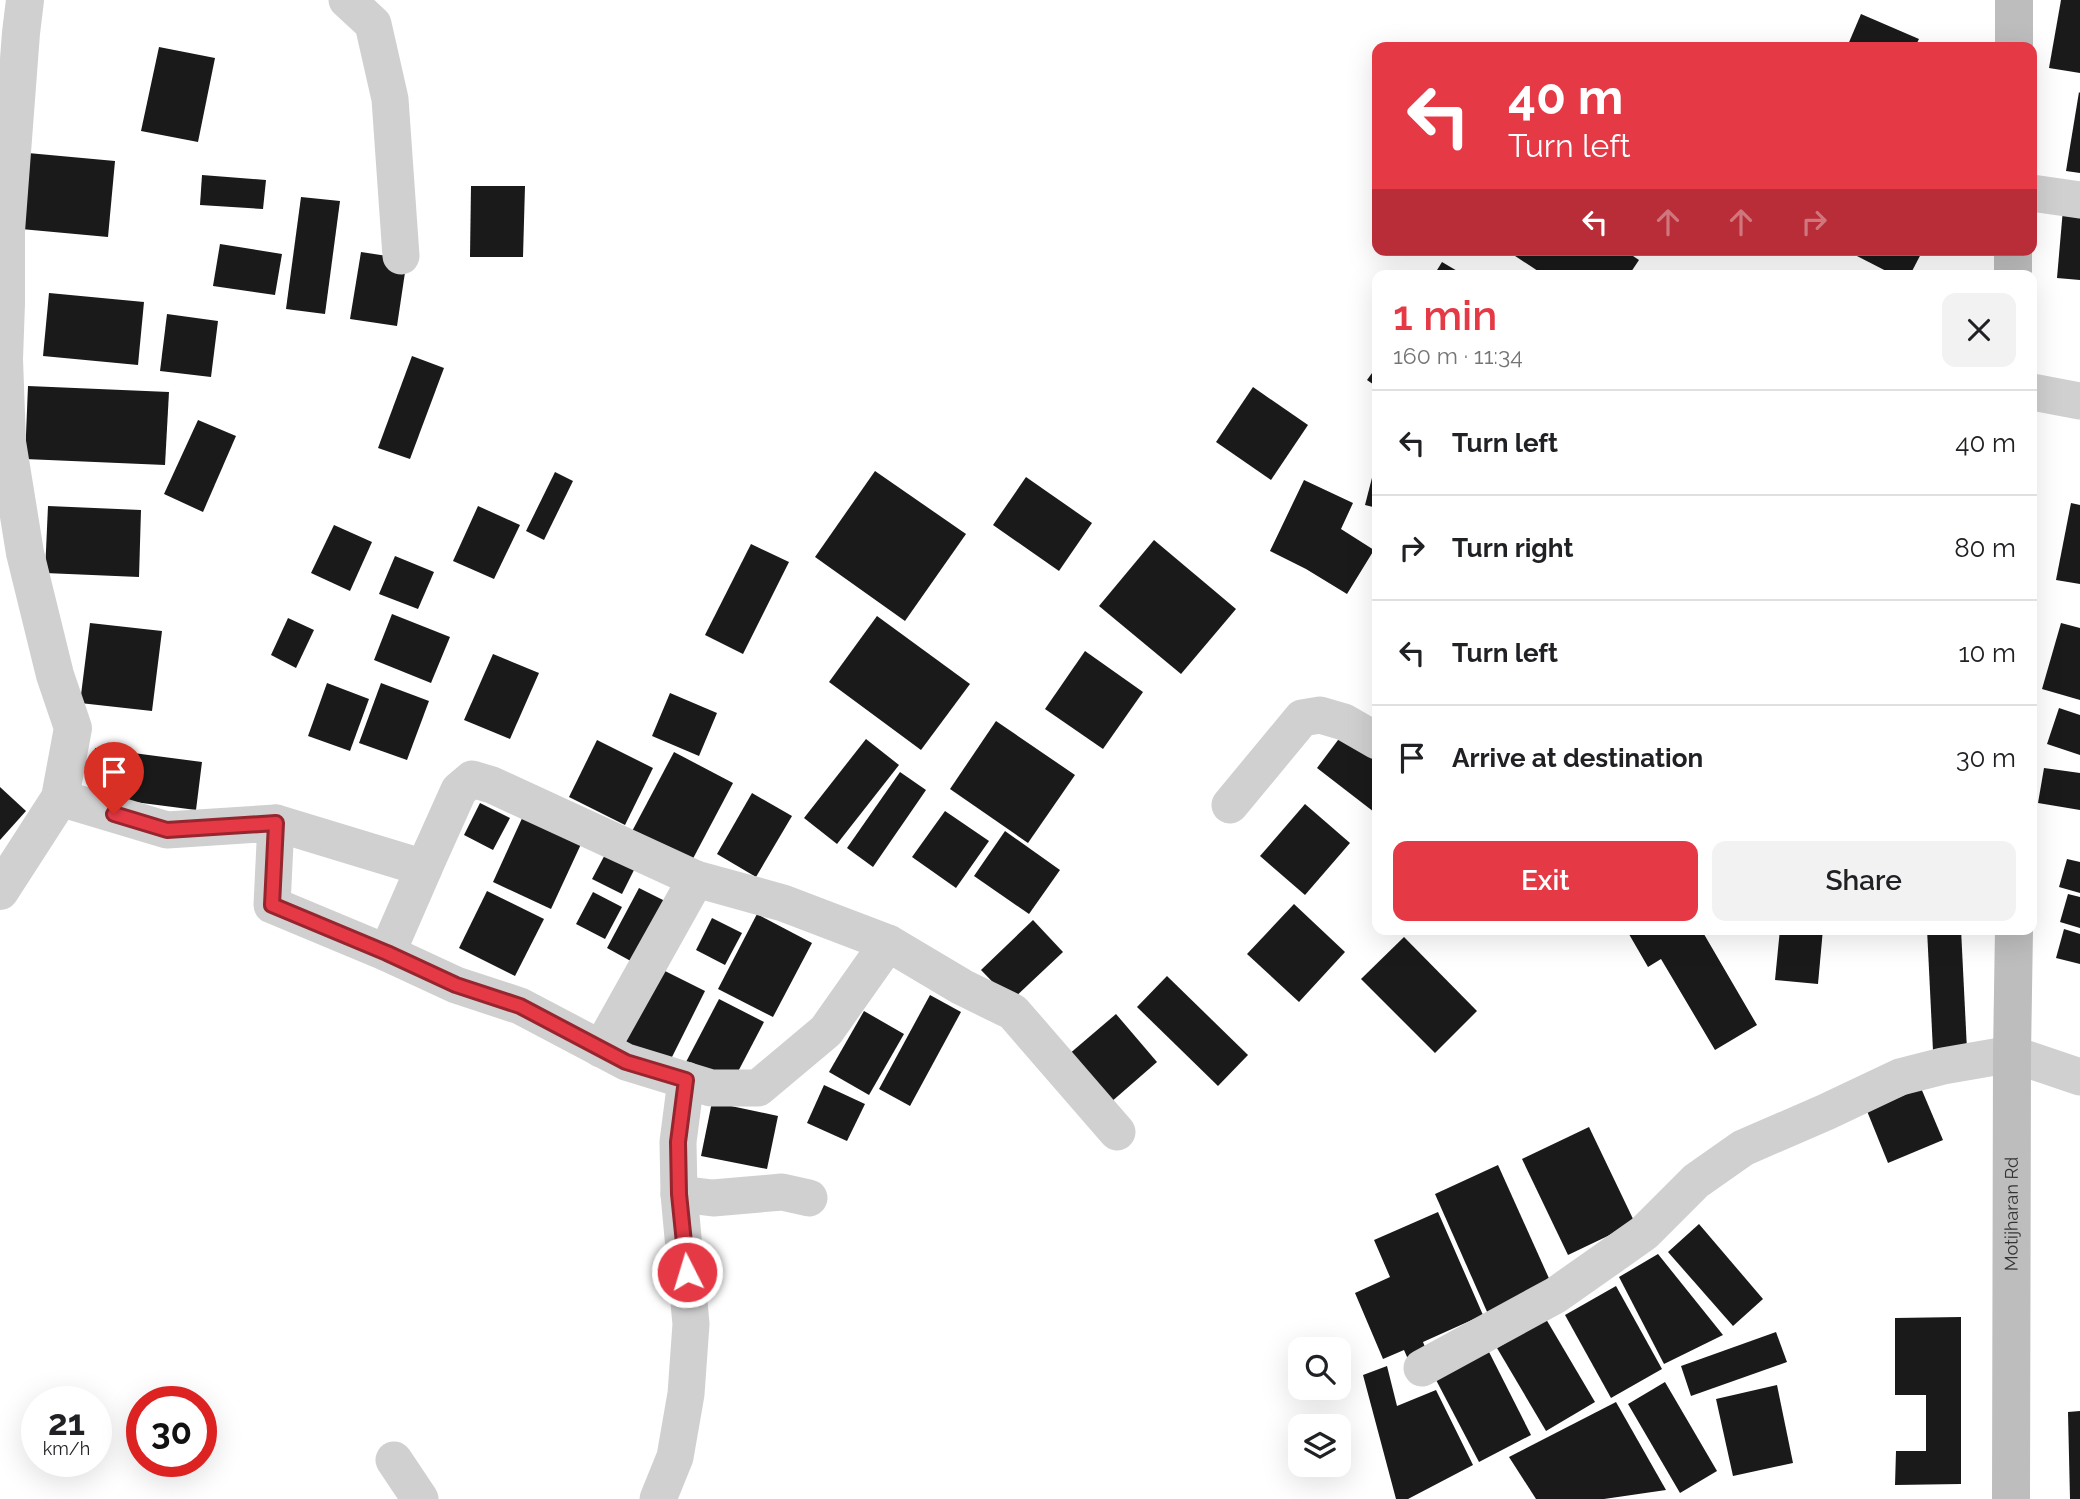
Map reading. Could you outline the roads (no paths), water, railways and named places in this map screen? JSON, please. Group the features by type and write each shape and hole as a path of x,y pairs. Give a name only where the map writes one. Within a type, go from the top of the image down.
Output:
{"main road":[{"path":"2014,0 2014,42"},
{"name":"Motijharan Rd","path":"2011,1499 2014,935"}],"street":[{"path":"0,891 60,798 73,728 55,675 25,553 7,442 2,358 6,303 6,231 21,33 26,0"},
{"path":"347,0 373,24 390,99 401,256"},
{"path":"2037,194 2080,200"},
{"path":"2037,393 2080,401"},
{"path":"1230,805 1302,718 1320,715 1344,722 1372,738"},
{"path":"387,953 460,790 472,779 492,785 696,879 783,903 888,943 962,987 1013,1012 1117,1132"},
{"path":"60,798 167,830 276,823 424,869"},
{"path":"276,823 272,905 456,985 520,1006 626,1062 711,1088 758,1088 826,1031 888,943"},
{"path":"601,1049 696,879"},
{"path":"1422,1368 1556,1295 1644,1233 1696,1181 1743,1148 1900,1077 1943,1066 2012,1054 2080,1077"},
{"path":"658,1499 675,1457 686,1394 691,1324 679,1194 678,1142 686,1080"},
{"path":"679,1194 713,1198 782,1192 809,1198"},
{"path":"394,1460 420,1499"}]}
